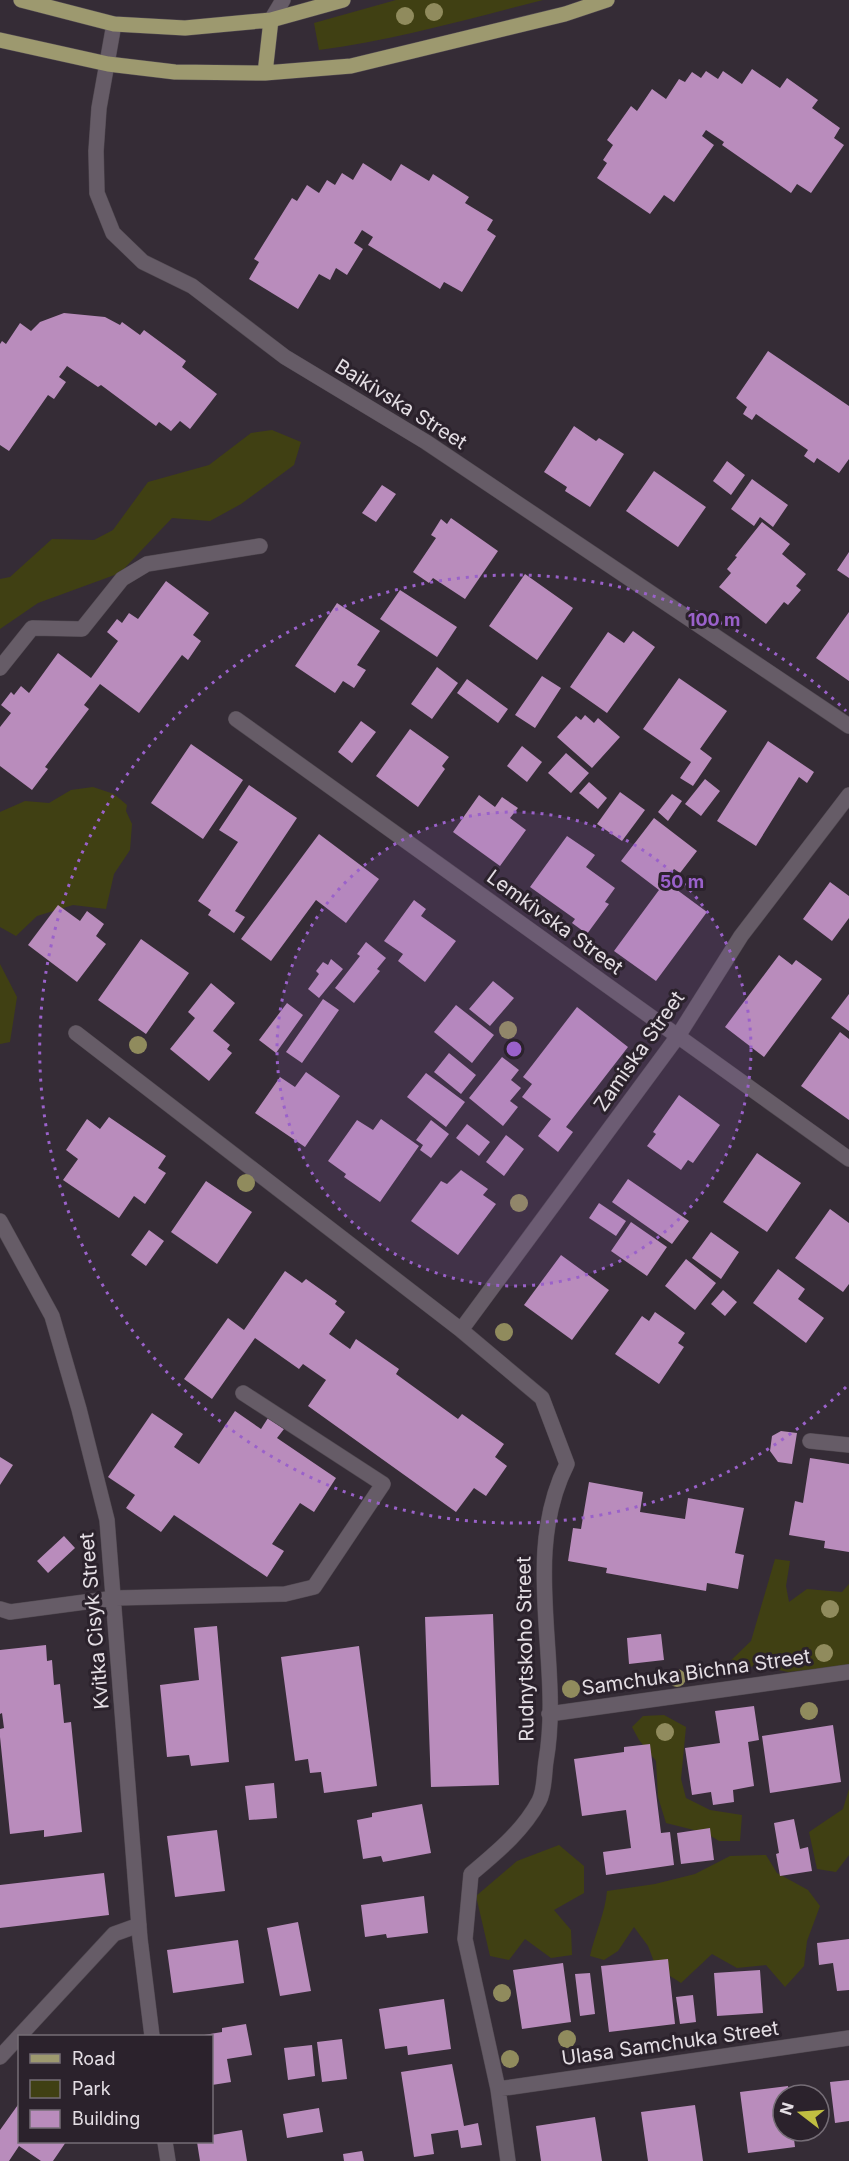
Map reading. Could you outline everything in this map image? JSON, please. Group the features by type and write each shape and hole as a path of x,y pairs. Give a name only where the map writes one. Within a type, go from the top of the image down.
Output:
{"main road":[{"path":"21,0 114,24 185,28 271,20 343,0"},
{"path":"0,40 108,64 175,72 265,73 351,66 565,14 607,0"},
{"path":"265,73 271,20"}],"street":[{"path":"271,20 283,0"},
{"name":"Baikivska Street","path":"114,24 99,108 96,151 97,193 113,233 143,262 192,286 285,357 426,442 849,726"},
{"path":"0,669 32,628 82,629 122,579 147,564 261,546"},
{"name":"Lemkivska Street","path":"236,719 849,1159"},
{"name":"Zamiska Street","path":"461,1330 678,1036 741,936 849,795"},
{"path":"76,1033 461,1330"},
{"name":"Kvitka Cisyk Street","path":"0,1221 52,1316 79,1409 107,1520 115,1598 139,1925 152,2035"},
{"name":"Rudnytskoho Street","path":"461,1330 542,1398 567,1464 555,1486 545,1541 544,1614 550,1736 540,1799 514,1837 471,1874 465,1939 498,2089 508,2161"},
{"path":"0,1609 10,1612 115,1598 285,1594 314,1587 383,1484 243,1393"},
{"path":"810,1441 849,1445"},
{"name":"Samchuka Bichna Street","path":"549,1714 849,1672"},
{"path":"20,2035 114,1934 139,1925"},
{"path":"0,2057 18,2038"},
{"name":"Ulasa Samchuka Street","path":"498,2089 849,2038"},
{"path":"165,2143 168,2161"}],"green space":[{"path":"396,0 543,0 403,35 319,50 314,23"},
{"path":"272,430 301,442 294,465 241,504 210,521 172,518 120,573 38,603 0,629 0,579 10,577 52,539 94,540 113,530 148,482 209,465 251,433"},
{"path":"93,787 114,794 127,805 126,811 132,824 130,850 114,874 106,909 73,905 37,916 16,936 0,927 0,812 25,801 49,803 71,790"},
{"path":"0,964 17,997 10,1042 0,1044"},
{"path":"775,1559 790,1561 786,1586 789,1602 807,1589 842,1592 849,1584 849,1665 788,1672 759,1666 722,1669 751,1641"},
{"path":"664,1715 686,1727 681,1779 686,1798 710,1810 742,1815 740,1841 719,1841 706,1833 666,1823 658,1797 656,1761 632,1727 643,1716"},
{"path":"849,1789 849,1855 836,1872 817,1869 809,1832 843,1809"},
{"path":"559,1845 584,1866 584,1893 554,1910 571,1930 572,1955 551,1958 525,1939 509,1960 490,1956 476,1896 517,1861"},
{"path":"766,1855 777,1873 808,1890 820,1906 807,1941 804,1966 785,1987 766,1965 737,1968 712,1954 681,1983 656,1967 648,1946 634,1927 618,1951 604,1960 590,1956 607,1891 655,1884 695,1874 730,1856"}],"building":[{"path":"752,69 780,88 787,78 818,100 812,108 840,128 834,138 844,145 811,193 797,184 791,193 722,145 724,142 706,130 702,136 714,145 674,202 664,195 650,214 597,178 607,163 603,160 613,145 607,140 631,106 637,111 652,89 666,99 679,79 685,82 692,72 701,78 706,71 718,79 723,71 742,84"},
{"path":"363,163 391,181 401,164 429,181 433,174 469,197 465,203 493,220 487,230 496,236 462,292 444,282 440,289 368,245 373,237 362,230 354,243 363,249 347,275 336,268 330,280 319,274 298,309 249,279 259,262 254,259 292,198 297,201 307,185 319,193 327,180 335,185 342,173 353,180"},
{"path":"64,313 105,317 120,325 122,322 140,335 144,330 186,361 182,367 217,394 190,429 180,421 171,431 159,422 156,426 101,385 98,387 67,366 59,377 66,382 54,399 48,395 9,451 0,445 0,344 2,341 6,344 20,323 31,331 40,322"},
{"path":"768,351 849,406 849,459 839,473 817,458 814,463 804,456 808,450 756,414 752,420 743,414 747,407 736,398"},
{"path":"574,426 596,441 599,438 624,454 590,507 565,491 567,487 544,472"},
{"path":"727,461 745,475 731,495 713,481"},
{"path":"654,471 706,507 678,547 626,511"},
{"path":"752,479 788,505 773,527 760,517 754,526 731,509"},
{"path":"382,485 396,494 376,522 362,513"},
{"path":"451,518 498,551 465,599 433,578 429,583 413,572 436,538 431,535 441,519 447,524"},
{"path":"762,522 790,544 782,554 806,574 796,586 801,590 788,605 784,602 766,624 719,587 731,573 727,569 737,557 735,556"},
{"path":"849,552 849,578 837,570"},
{"path":"525,574 573,608 537,660 489,626"},
{"path":"166,581 209,613 193,635 201,641 188,660 182,655 139,713 100,684 84,705 89,709 45,767 48,769 32,790 0,766 0,727 11,713 1,705 11,692 14,695 21,686 29,693 58,653 91,678 118,641 107,632 117,619 122,623 129,613 138,619"},
{"path":"400,590 457,627 437,657 380,619"},
{"path":"337,603 380,631 357,665 366,670 354,688 343,681 335,693 295,666"},
{"path":"849,612 849,681 816,658"},
{"path":"633,631 655,647 607,713 570,687 608,632 624,643"},
{"path":"437,667 458,683 432,719 411,704"},
{"path":"542,676 561,688 535,728 515,715"},
{"path":"679,678 727,711 700,749 712,758 693,786 680,778 691,762 643,729"},
{"path":"467,679 508,709 498,723 457,693"},
{"path":"585,715 594,723 598,718 620,737 592,768 557,737 576,716 581,720"},
{"path":"361,721 376,732 352,763 338,752"},
{"path":"410,729 449,757 442,766 445,769 418,807 376,776"},
{"path":"768,741 814,772 807,783 799,777 756,846 717,821"},
{"path":"191,744 243,780 203,839 151,803"},
{"path":"522,746 542,762 527,782 507,766"},
{"path":"566,753 589,773 571,793 548,773"},
{"path":"705,779 720,791 701,816 685,804"},
{"path":"589,782 607,798 598,809 579,793"},
{"path":"249,785 297,818 235,911 245,917 234,933 208,915 211,910 198,901 238,842 219,830"},
{"path":"620,792 645,810 622,841 597,824"},
{"path":"672,794 682,801 668,821 658,812"},
{"path":"479,795 495,807 502,797 518,808 510,818 526,830 500,866 453,832"},
{"path":"654,818 697,851 680,873 674,869 665,881 707,912 656,981 614,951 659,890 621,861"},
{"path":"319,834 379,879 346,923 316,900 271,961 241,939"},
{"path":"567,836 595,855 586,867 615,888 605,902 609,904 587,934 572,923 575,919 530,887"},
{"path":"830,882 849,896 849,918 832,941 803,919"},
{"path":"414,900 426,909 421,916 456,941 425,982 398,961 403,954 384,941"},
{"path":"58,905 80,921 87,911 104,924 96,936 106,944 77,982 28,945"},
{"path":"141,939 189,973 146,1034 98,1000"},
{"path":"366,942 386,958 377,969 380,971 354,1003 335,988 360,956 357,954"},
{"path":"779,955 792,965 796,960 822,979 764,1057 725,1027"},
{"path":"331,959 343,969 319,998 308,989 319,974 316,971 323,962 328,965"},
{"path":"493,981 514,998 490,1026 469,1009"},
{"path":"211,983 235,1003 213,1031 230,1045 227,1049 232,1053 209,1081 170,1049 195,1018 188,1012"},
{"path":"849,994 849,1031 831,1018"},
{"path":"323,999 339,1010 302,1063 286,1052"},
{"path":"287,1003 303,1015 276,1053 259,1040"},
{"path":"456,1005 494,1035 472,1063 434,1032"},
{"path":"577,1007 628,1047 566,1127 573,1132 558,1152 538,1136 551,1119 522,1097 532,1084 523,1077"},
{"path":"840,1032 849,1039 849,1120 801,1086"},
{"path":"449,1053 476,1075 461,1094 434,1072"},
{"path":"502,1057 519,1070 511,1080 521,1088 510,1101 518,1107 503,1126 469,1098"},
{"path":"306,1072 340,1096 305,1147 255,1113 280,1077 295,1087"},
{"path":"426,1073 465,1102 446,1127 407,1097"},
{"path":"679,1095 720,1125 693,1163 688,1160 681,1170 647,1146 656,1134 653,1132"},
{"path":"109,1117 166,1156 158,1168 166,1173 145,1204 134,1196 119,1218 63,1180 78,1159 66,1150 87,1119 100,1129"},
{"path":"381,1119 419,1146 380,1202 344,1177 346,1174 328,1161 357,1120 373,1130"},
{"path":"431,1120 449,1134 431,1158 420,1150 423,1145 416,1140"},
{"path":"467,1124 490,1142 479,1156 456,1138"},
{"path":"506,1135 524,1149 504,1176 486,1162"},
{"path":"757,1153 801,1183 767,1232 723,1202"},
{"path":"461,1170 488,1189 483,1195 496,1204 458,1255 411,1221 441,1181 447,1184"},
{"path":"628,1179 689,1221 672,1244 612,1202"},
{"path":"206,1181 252,1212 217,1264 171,1232"},
{"path":"599,1203 626,1221 616,1236 589,1218"},
{"path":"830,1209 849,1223 849,1284 843,1292 795,1258"},
{"path":"631,1222 667,1247 647,1276 611,1251"},
{"path":"149,1230 164,1241 146,1266 131,1255"},
{"path":"711,1232 739,1252 721,1279 692,1258"},
{"path":"561,1255 609,1290 572,1340 524,1305"},
{"path":"686,1259 716,1283 695,1310 665,1286"},
{"path":"778,1269 805,1289 798,1299 824,1318 806,1343 753,1303"},
{"path":"285,1271 302,1283 306,1279 337,1301 335,1304 345,1312 329,1334 350,1349 356,1339 399,1369 396,1374 458,1419 462,1414 504,1444 495,1457 507,1466 486,1496 474,1488 456,1512 308,1406 326,1380 303,1364 299,1369 255,1338 212,1399 184,1379 228,1318 244,1330"},
{"path":"723,1290 737,1302 725,1316 711,1304"},
{"path":"655,1312 685,1333 678,1343 684,1347 659,1384 615,1354 642,1316 649,1321"},
{"path":"235,1411 261,1429 268,1418 284,1429 277,1438 336,1478 314,1512 300,1503 272,1544 284,1551 267,1577 174,1515 161,1532 126,1508 135,1495 108,1477 152,1413 183,1434 174,1447 199,1464"},
{"path":"781,1431 797,1433 792,1464 778,1462 770,1451 772,1436"},
{"path":"0,1457 13,1465 0,1485"},
{"path":"810,1458 849,1464 849,1552 824,1548 825,1541 789,1535 795,1501 803,1503"},
{"path":"589,1482 643,1492 640,1512 685,1519 688,1498 744,1508 735,1553 744,1555 738,1589 707,1583 706,1591 606,1573 607,1568 568,1561 573,1528 581,1529"},
{"path":"64,1536 75,1548 48,1573 37,1561"},
{"path":"493,1614 499,1785 431,1787 425,1617"},
{"path":"217,1626 229,1762 191,1766 189,1755 167,1757 160,1685 199,1680 194,1628"},
{"path":"661,1634 664,1660 629,1664 627,1638"},
{"path":"46,1645 47,1661 52,1660 54,1685 60,1684 64,1723 71,1722 82,1832 44,1837 44,1830 10,1834 0,1737 0,1729 4,1728 2,1713 0,1714 0,1650"},
{"path":"359,1646 377,1786 324,1793 321,1772 310,1773 308,1759 295,1761 281,1657"},
{"path":"754,1706 759,1740 748,1742 754,1786 733,1790 734,1802 713,1805 711,1792 692,1795 685,1748 720,1743 715,1711"},
{"path":"833,1725 841,1782 770,1793 762,1736"},
{"path":"650,1744 661,1833 670,1832 674,1865 606,1875 603,1852 631,1848 626,1810 582,1816 574,1759 624,1752 624,1747"},
{"path":"274,1783 277,1818 249,1820 245,1786"},
{"path":"422,1804 431,1853 383,1862 381,1856 363,1859 357,1820 372,1817 372,1813"},
{"path":"794,1819 800,1849 808,1847 812,1871 780,1876 774,1823"},
{"path":"710,1828 714,1860 681,1864 677,1833"},
{"path":"217,1830 225,1891 175,1897 167,1836"},
{"path":"104,1873 109,1915 0,1928 0,1885"},
{"path":"424,1896 428,1933 387,1938 386,1934 365,1937 361,1905"},
{"path":"298,1922 311,1991 280,1996 267,1928"},
{"path":"849,1939 849,1990 837,1991 833,1963 819,1965 817,1943"},
{"path":"238,1940 244,1983 173,1993 167,1950"},
{"path":"668,1959 675,2024 609,2032 601,1966"},
{"path":"563,1963 571,2022 522,2029 513,1970"},
{"path":"760,1970 763,2013 717,2016 714,1973"},
{"path":"590,1973 595,2014 580,2016 575,1974"},
{"path":"693,1995 696,2022 680,2024 676,1997"},
{"path":"444,1999 451,2049 408,2055 407,2046 385,2049 379,2009"},
{"path":"246,2024 252,2055 227,2059 231,2082 213,2085 213,2035 204,2035 222,2032 222,2028"},
{"path":"342,2039 347,2079 322,2082 317,2042"},
{"path":"312,2045 315,2076 288,2080 284,2048"},
{"path":"452,2064 464,2126 478,2123 482,2145 461,2148 458,2130 431,2134 434,2154 414,2157 401,2072"},
{"path":"849,2080 849,2121 835,2123 830,2082"},
{"path":"771,2088 771,2143 794,2143 795,2147 748,2153 740,2092"},
{"path":"18,2105 18,2143 65,2143 53,2161 41,2161 19,2146 9,2161 0,2161 0,2130"},
{"path":"695,2105 703,2161 648,2161 641,2112"},
{"path":"319,2108 323,2132 287,2138 283,2114"},
{"path":"595,2117 602,2161 541,2161 536,2126"},
{"path":"242,2130 247,2161 200,2161 197,2143 213,2143 213,2135"},
{"path":"362,2151 364,2161 344,2161 343,2154"}]}
